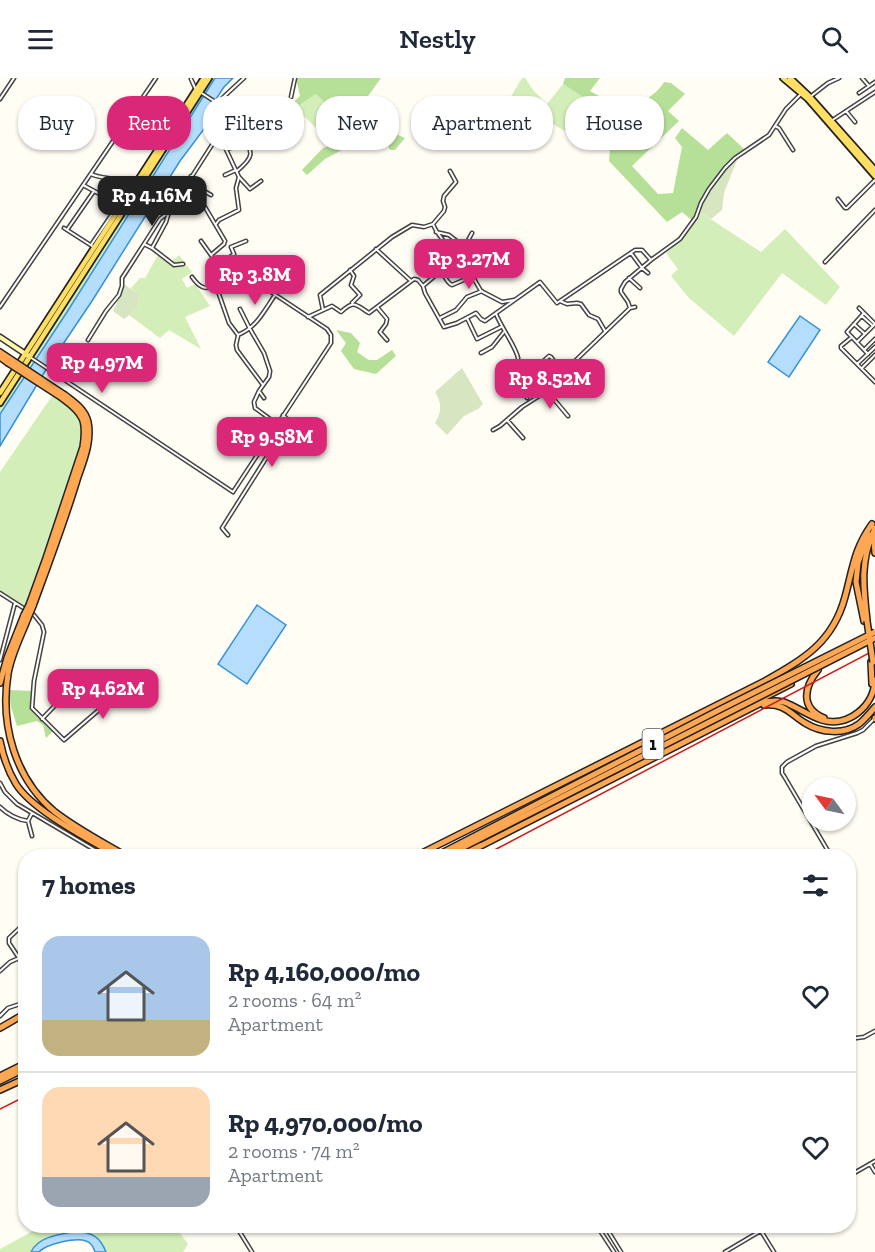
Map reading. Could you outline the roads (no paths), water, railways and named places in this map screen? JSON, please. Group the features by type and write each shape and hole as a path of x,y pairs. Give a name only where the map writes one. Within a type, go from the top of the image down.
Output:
{"highway":[{"path":"0,352 64,397 81,416 85,436 29,611 11,659 5,695 8,732 15,756 24,775 51,808 114,849"},
{"path":"0,357 10,361"},
{"path":"475,849 768,701 784,702 825,721 842,720 857,714 866,705 873,691 875,680 866,621 856,582 858,563 874,524"},
{"path":"430,849 765,681 810,653 823,641 839,615 854,559 861,541 874,524"},
{"path":"875,535 875,554"},
{"path":"0,683 7,658 29,611"},
{"name":"1","path":"445,849 875,631"},
{"name":"1","path":"449,849 875,631"},
{"name":"1","path":"467,849 875,639"},
{"name":"1","path":"460,849 875,639"},
{"path":"818,670 807,688 807,700 812,710 819,715 838,718 856,711 866,699 872,681 872,662"},
{"path":"753,707 777,705 810,726 833,731 856,726 875,706"},
{"path":"0,741 8,768 16,785 25,795 49,814 106,849"},
{"path":"0,1028 18,1018"},
{"path":"0,1075 18,1066"},
{"path":"0,1082 18,1073"},
{"path":"0,1090 18,1082"}],"main road":[{"path":"29,356 92,246 200,93 204,78"},
{"path":"0,393 29,356 209,78"},
{"path":"783,78 802,93 875,178"},
{"path":"790,78 875,170"},
{"path":"0,337 29,356"},
{"path":"1,400 17,371"}],"street":[{"path":"0,99 14,78"},
{"path":"0,308 156,78"},
{"path":"225,96 244,78"},
{"path":"291,96 296,78"},
{"path":"810,97 828,83 839,78"},
{"path":"862,78 869,86"},
{"path":"191,79 200,93 205,96"},
{"path":"859,93 875,82"},
{"path":"831,121 875,92"},
{"path":"630,308 621,289 623,284 685,233 696,217 709,189 725,168 735,158 769,135 786,109 802,93"},
{"path":"846,111 855,122"},
{"path":"776,126 794,150"},
{"path":"152,248 169,212 208,150"},
{"path":"226,150 239,177 250,189 261,181"},
{"path":"225,174 237,171 247,162 251,150"},
{"path":"323,310 320,295 376,249 411,225 424,227 433,224 443,213 444,196 456,182 450,171"},
{"path":"91,174 102,178 118,179 121,182 122,192 129,194"},
{"path":"191,176 200,188 211,195"},
{"path":"216,224 219,220 239,210 236,188 239,177"},
{"path":"838,199 847,208 875,178"},
{"path":"83,185 120,205"},
{"path":"92,246 66,229 94,191"},
{"path":"205,207 225,242 211,255"},
{"path":"825,262 875,210"},
{"path":"88,340 119,295 122,278 160,219 169,212"},
{"path":"423,286 433,278 452,255 433,224"},
{"path":"436,232 449,235 463,246"},
{"path":"471,233 461,253 482,291 502,302 516,300"},
{"path":"201,241 219,266"},
{"path":"246,241 231,248 234,254 219,266 220,269 213,275 229,323 238,335 237,350 263,385"},
{"path":"144,244 174,265 183,264"},
{"path":"376,249 411,281"},
{"path":"351,304 369,314 414,279 423,286 445,327 476,313 485,321 540,282 555,303 560,301 638,249 642,250 651,260"},
{"path":"631,253 648,273"},
{"path":"309,317 333,306 341,312 360,295 351,285 354,276 350,270"},
{"path":"439,270 452,285 473,276"},
{"path":"192,277 197,284 206,288 217,285"},
{"path":"629,278 640,288"},
{"path":"29,356 233,492 332,339 329,331 262,286"},
{"path":"440,318 456,310 467,297 482,291"},
{"path":"238,335 255,325 275,295"},
{"path":"560,301 567,304 581,304 589,315 598,319 606,332"},
{"path":"493,430 547,389 630,308 635,307"},
{"path":"377,308 387,319 380,332 387,340"},
{"path":"857,342 874,325 859,308"},
{"path":"240,309 264,353 270,371 269,377 254,402 255,408 277,424"},
{"path":"496,314 517,355 517,375 521,380 519,384 527,398"},
{"path":"863,314 847,332 868,354"},
{"path":"467,318 477,339 501,327"},
{"path":"854,324 865,334"},
{"path":"480,353 492,347 504,332"},
{"path":"852,337 840,347 875,382"},
{"path":"864,350 875,339"},
{"path":"857,364 875,347"},
{"path":"862,368 875,355"},
{"path":"552,383 539,365 549,356 554,361"},
{"path":"530,371 568,416"},
{"path":"259,391 264,398"},
{"path":"228,535 222,528 287,426 288,420 283,415"},
{"path":"507,420 523,438"},
{"path":"0,593 29,611 42,625 44,632 34,681 32,708 64,740 129,684"},
{"path":"0,660 15,603"},
{"path":"42,719 74,689 79,696"},
{"path":"827,849 782,773 782,767 816,746 863,730 875,719"},
{"path":"0,783 10,797 32,813 93,849"},
{"path":"0,807 8,814 28,821"},
{"path":"32,813 28,821 32,836"},
{"path":"18,930 9,938 9,943 18,956"},
{"path":"0,971 18,958"},
{"path":"0,1016 8,1008 18,1005"},
{"path":"856,1039 875,1031"},
{"path":"856,1172 875,1161"},
{"path":"870,1163 875,1172"},
{"path":"240,1233 252,1252"},
{"path":"602,1233 614,1252"},
{"path":"609,1233 621,1252"},
{"path":"725,1252 758,1233"},
{"path":"762,1233 774,1252"}],"water":[{"path":"215,78 233,78 218,96 204,96"},
{"path":"203,97 203,130 191,146 191,116"},
{"path":"169,150 188,150 47,368 0,446 0,414"},
{"path":"800,316 820,330 789,377 768,362"},
{"path":"257,605 286,625 247,684 218,664"},
{"path":"87,1233 101,1243 106,1252 95,1252 88,1242 75,1240 54,1244 39,1252 31,1252 39,1242 58,1235"}],"waterway":[{"path":"154,189 179,150"},
{"path":"63,333 101,272"},
{"path":"14,409 31,382"}],"railway":[{"path":"496,849 875,650"},
{"path":"0,1109 18,1100"}]}
